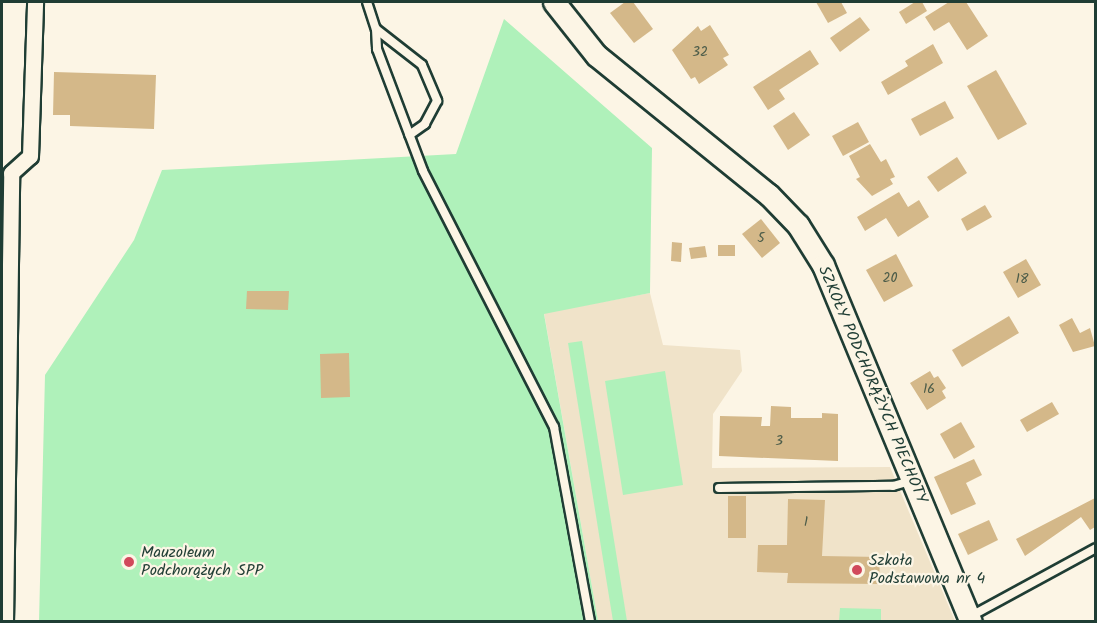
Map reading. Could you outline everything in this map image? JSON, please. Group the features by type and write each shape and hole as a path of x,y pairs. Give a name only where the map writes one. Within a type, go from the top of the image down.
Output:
{"street":[{"path":"5,621 11,173 30,156 35,2"},
{"name":"SZKOŁY PODCHORĄŻYCH PIECHOTY","path":"554,2 597,55 769,195 798,225 823,265 970,619"}],"lane":[{"path":"367,2 376,29 377,49 423,171 554,427 590,621"},
{"path":"376,29 422,64 437,101 425,124 409,135"},
{"path":"719,488 893,486 912,480"},
{"path":"970,619 1095,548"}],"shaded area":[{"path":"650,293 663,345 740,350 742,371 713,414 712,468 890,467 955,621 598,621 544,313"}],"green space":[{"path":"504,19 652,148 650,293 544,314 598,621 39,622 45,375 134,240 162,170 456,154"},
{"path":"582,341 627,621 613,621 568,343"},
{"path":"665,371 683,485 623,495 605,381"},
{"path":"840,608 881,609 881,621 839,621"}],"building":[{"path":"625,2 633,2 653,29 634,43 610,13"},
{"path":"816,2 841,2 847,13 828,23"},
{"path":"915,2 922,2 927,11 906,24 899,12"},
{"path":"949,2 966,2 988,36 967,50 949,22 934,31 925,17"},
{"path":"860,17 870,30 840,52 830,38"},
{"path":"710,25 729,55 723,58 728,65 699,84 695,77 691,79 672,50 698,26 701,31"},
{"path":"933,44 943,63 888,95 881,82 908,66 905,61"},
{"path":"810,50 819,64 779,90 785,99 768,110 753,87"},
{"path":"996,70 1027,124 998,140 967,86"},
{"path":"54,72 156,75 154,129 70,126 70,115 53,115"},
{"path":"945,101 954,118 920,136 911,119"},
{"path":"794,112 810,135 788,150 773,126"},
{"path":"858,122 869,142 843,156 832,136"},
{"path":"870,144 881,162 886,159 895,177 890,179 893,184 872,196 856,179 860,177 849,156"},
{"path":"957,157 967,173 938,192 927,177"},
{"path":"899,192 908,207 919,200 929,217 898,237 886,218 865,231 857,217"},
{"path":"985,205 992,217 967,231 961,219"},
{"path":"761,219 780,243 762,258 742,234"},
{"path":"672,242 682,243 681,262 671,261"},
{"path":"718,245 735,245 735,256 718,256"},
{"path":"705,246 707,257 691,259 689,248"},
{"path":"896,254 913,286 884,302 866,270"},
{"path":"1026,259 1041,285 1018,298 1003,272"},
{"path":"247,291 289,291 288,310 246,309"},
{"path":"1009,316 1019,333 962,367 952,350"},
{"path":"1072,318 1080,333 1090,328 1095,346 1073,352 1059,325"},
{"path":"349,353 350,397 321,398 320,354"},
{"path":"930,371 934,378 938,376 946,388 942,391 946,398 927,410 910,383"},
{"path":"1052,402 1059,414 1027,432 1020,420"},
{"path":"771,406 791,407 791,418 822,418 822,413 838,414 838,461 719,456 720,416 762,417 761,426 770,426"},
{"path":"961,422 975,447 954,459 940,434"},
{"path":"974,459 982,475 966,483 976,504 951,515 934,477"},
{"path":"728,496 746,496 746,538 728,538"},
{"path":"1095,498 1095,527 1090,530 1081,517 1025,556 1016,539"},
{"path":"788,499 825,500 822,556 880,557 879,584 787,583 788,573 757,572 758,545 787,545"},
{"path":"989,520 998,540 968,555 958,534"}],"place":[{"name":"Mauzoleum Podchorążych SPP","path":"129,562"},
{"name":"Szkoła Podstawowa nr 4","path":"857,570"}]}
